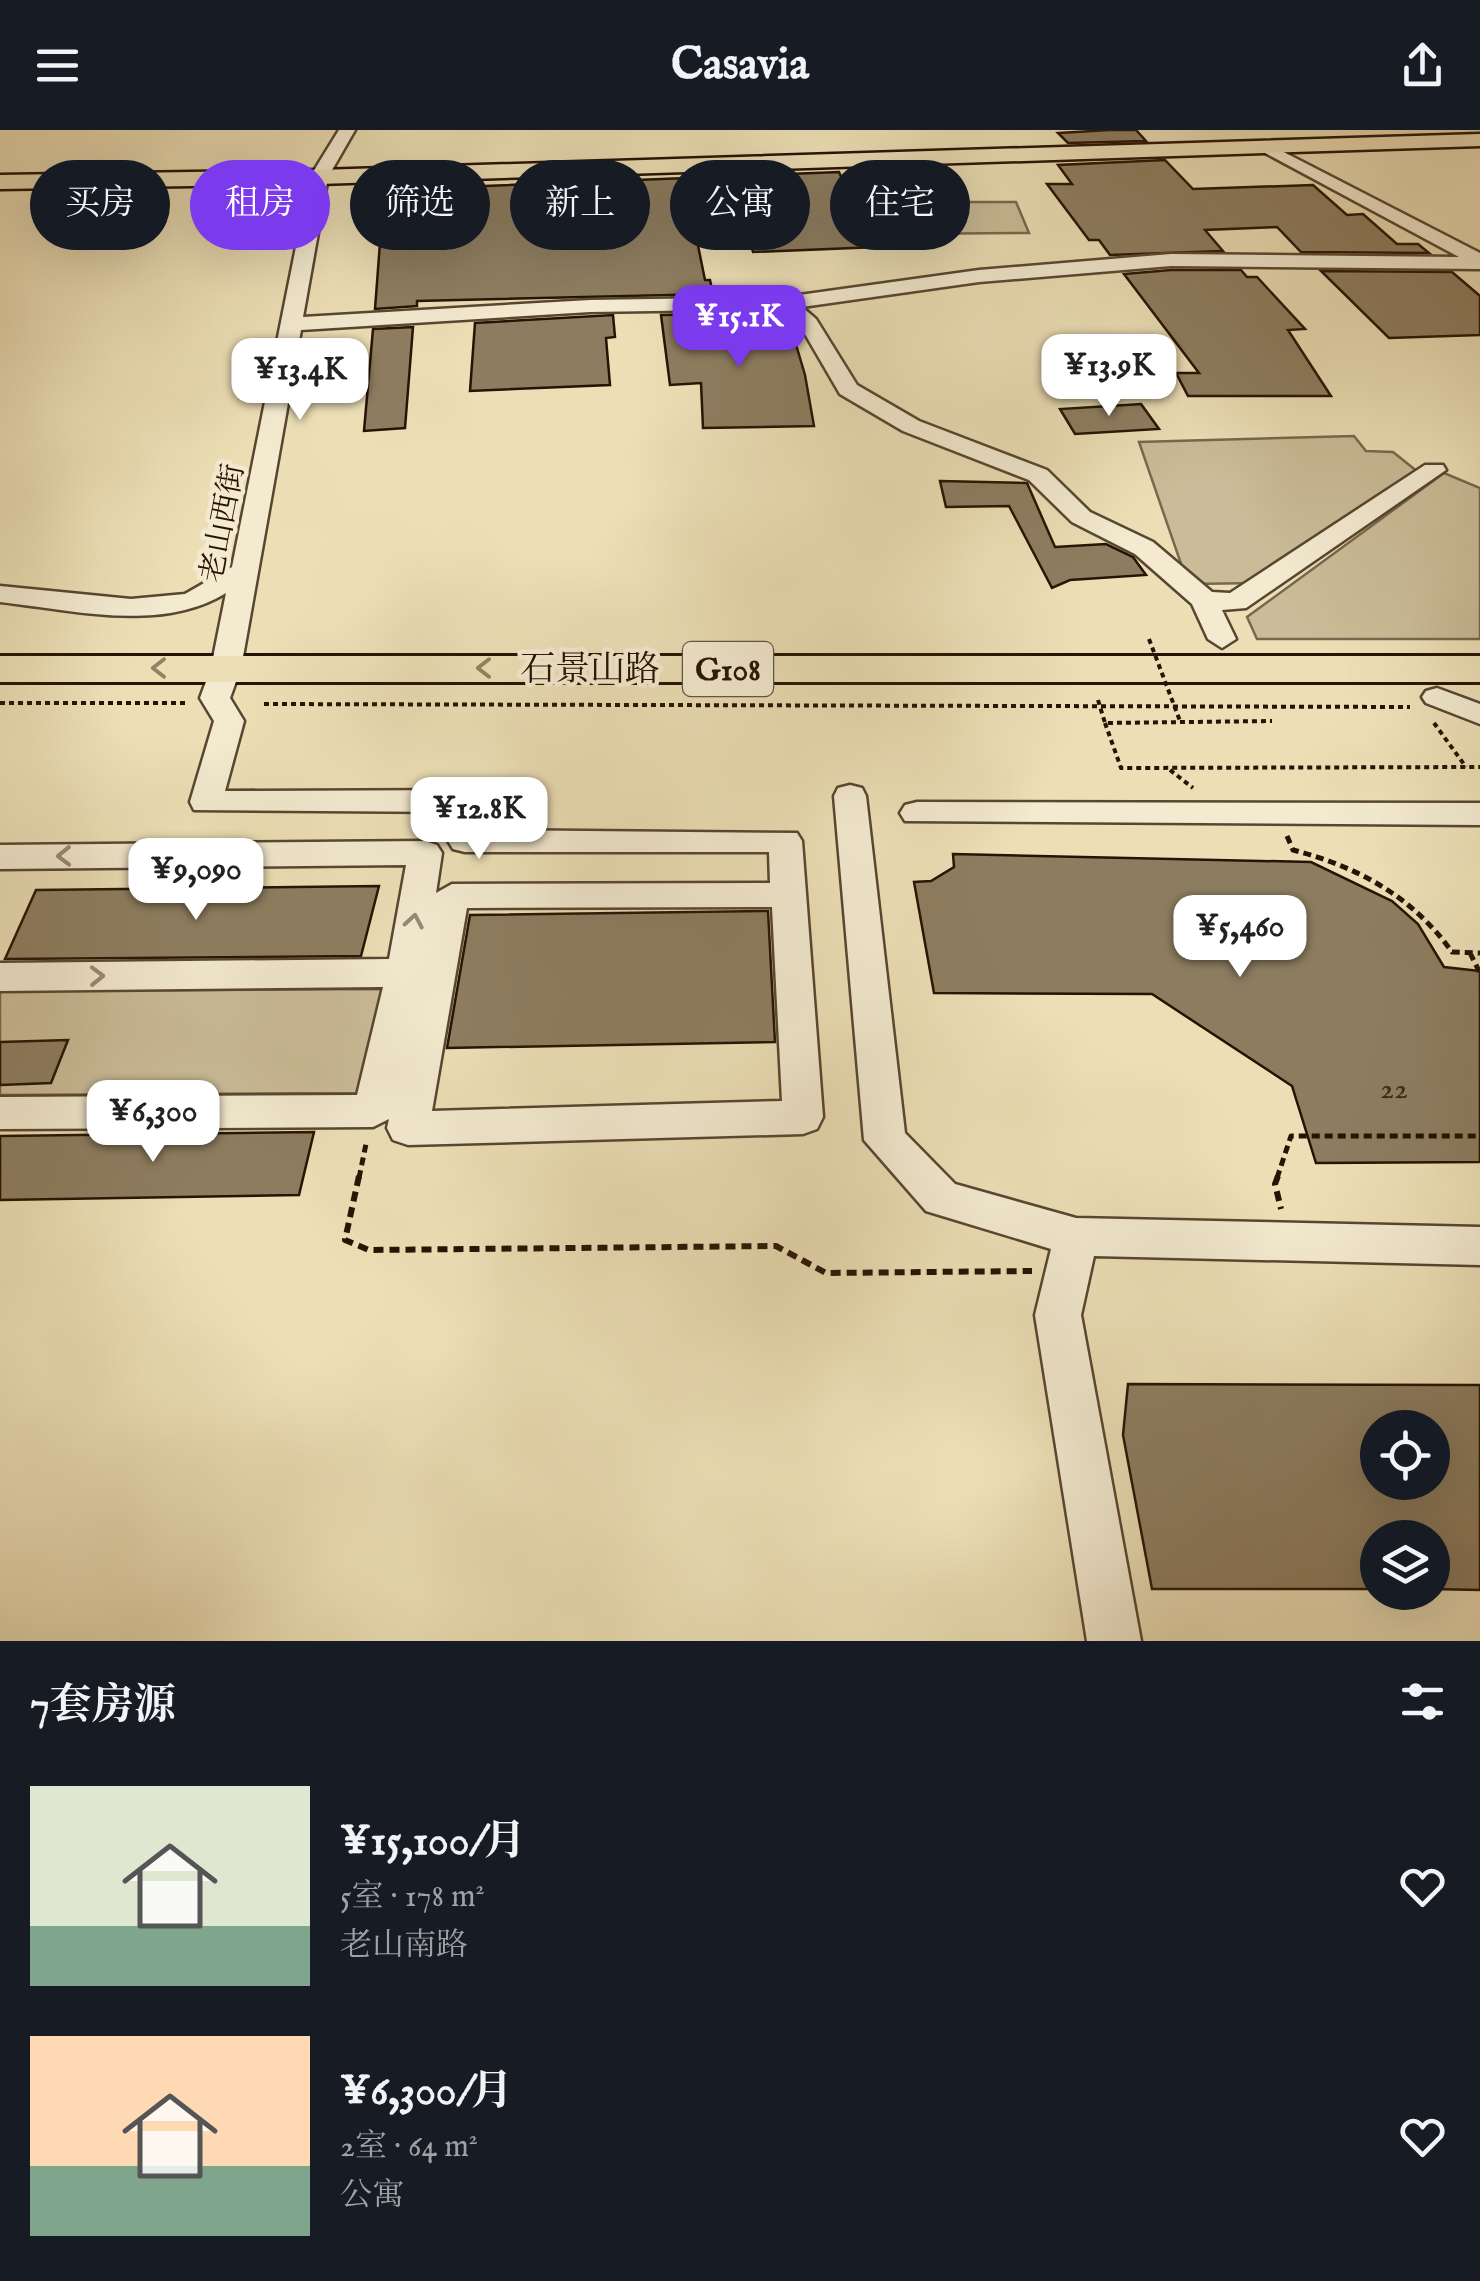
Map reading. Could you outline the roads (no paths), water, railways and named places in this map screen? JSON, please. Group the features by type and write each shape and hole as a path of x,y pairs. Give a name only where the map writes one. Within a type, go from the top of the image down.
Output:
{"highway":[{"name":"石景山路","path":"0,669 211,690 1100,708 1443,706"},
{"name":"石景山路","path":"0,700 211,690 1480,669"}],"main road":[{"path":"330,176 1480,140"},
{"path":"0,182 190,178"}],"street":[{"name":"老山西街","path":"329,160 348,130"},
{"path":"1262,147 1480,262"},
{"name":"老山西街","path":"306,250 242,572 211,690 229,721 206,802 473,801 465,840 785,841 788,894"},
{"path":"294,324 590,306 785,303 979,276 1171,260 1254,258 1388,265 1480,262"},
{"path":"1452,261 1480,272"},
{"path":"785,303 809,322 848,388 911,426 1038,475 1081,518 1144,548 1204,600 1222,639"},
{"path":"1204,600 1236,602 1434,470"},
{"path":"0,594 132,607 192,602 242,572"},
{"path":"1443,706 1480,715"},
{"path":"850,796 884,1140 940,1198 1072,1255 1288,1241 1480,1246"},
{"path":"917,813 1480,814"},
{"path":"0,857 425,853 405,973 373,1112 0,1114"},
{"path":"788,894 802,1117 408,1128 452,896 788,894"},
{"path":"0,977 405,973"},
{"path":"1072,1255 1058,1315 1114,1641"}]}
